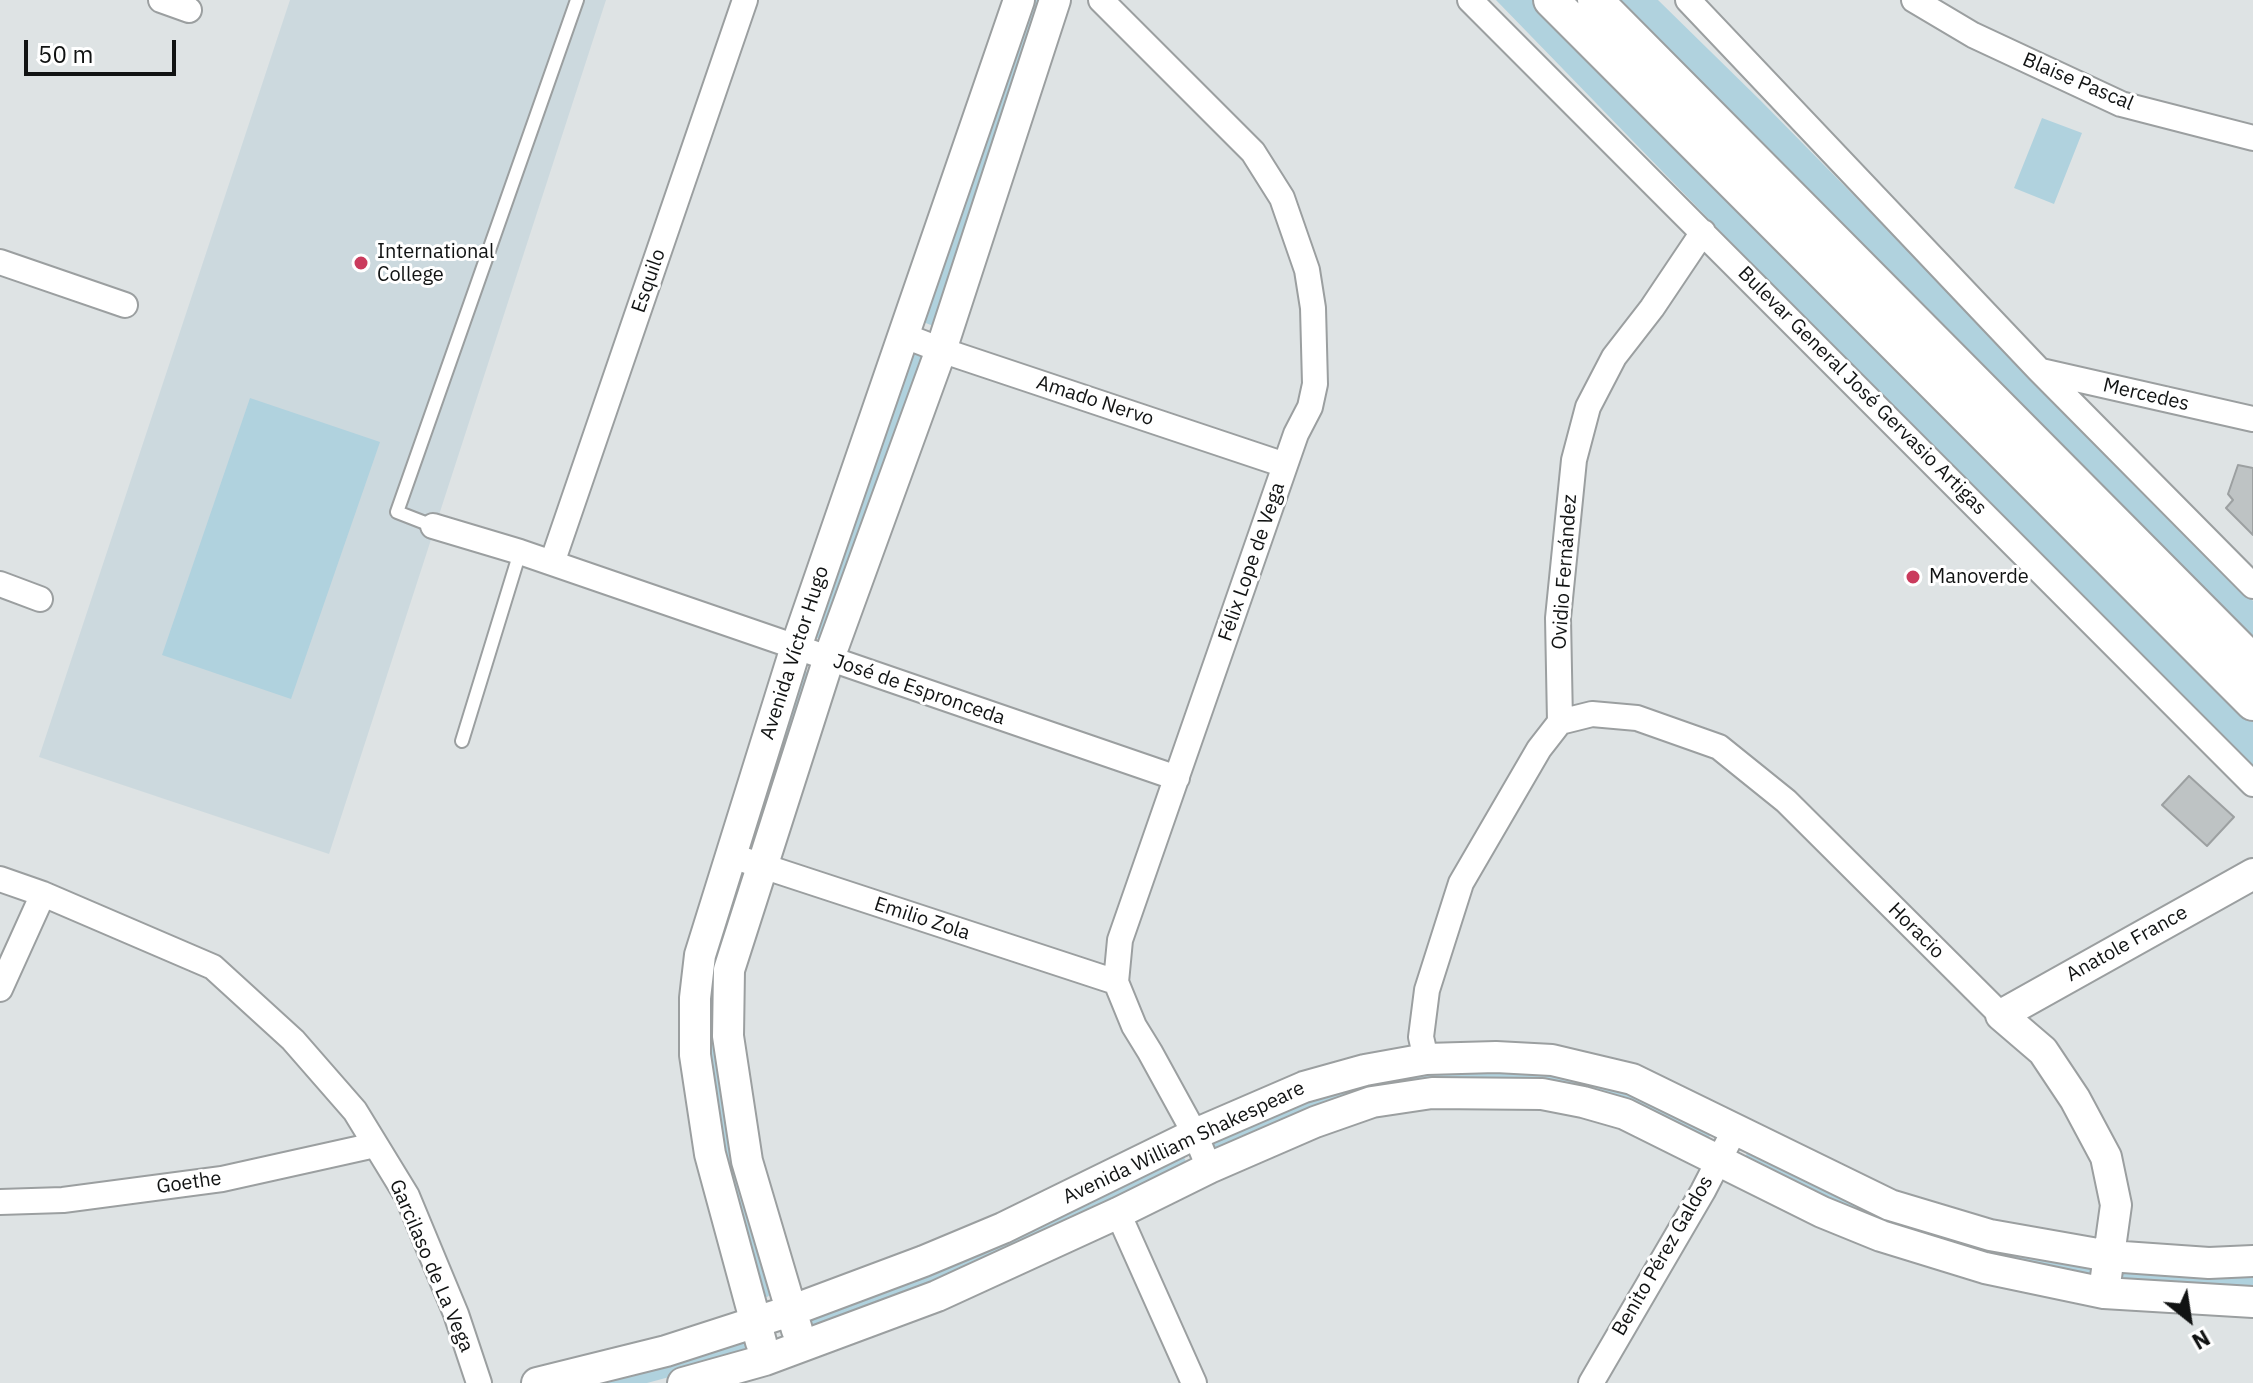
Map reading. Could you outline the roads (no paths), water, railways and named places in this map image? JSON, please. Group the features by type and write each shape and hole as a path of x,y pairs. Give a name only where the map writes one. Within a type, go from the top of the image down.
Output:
{"main road":[{"path":"1551,0 2253,703"},
{"path":"1595,0 2253,662"}],"street":[{"path":"161,0 189,10"},
{"name":"Esquilo","path":"552,563 745,0"},
{"name":"Avenida Víctor Hugo","path":"765,1360 710,1154 695,1055 695,998 700,955 796,647 1019,0"},
{"name":"Avenida Víctor Hugo","path":"802,1347 747,1161 728,1036 729,970 829,658 941,350 1055,0"},
{"name":"Félix Lope de Vega","path":"1101,0 1253,152 1282,198 1307,270 1313,308 1315,384 1310,407 1285,465 1120,940 1116,982 1134,1026 1195,1134 1209,1168"},
{"name":"Bulevar General José Gervasio Artigas","path":"1470,0 2253,784"},
{"name":"Blaise Pascal","path":"1914,0 1973,35 2121,104 2253,138"},
{"path":"1701,5 2039,370 2253,586"},
{"name":"Ovidio Fernández","path":"1560,722 1558,618 1574,460 1588,407 1614,357 1652,308 1703,232"},
{"path":"0,262 125,305"},
{"name":"Amado Nervo","path":"905,336 1285,465"},
{"name":"Mercedes","path":"2039,370 2253,419"},
{"path":"2104,434 2102,415 2107,404 2123,389"},
{"name":"José de Espronceda","path":"433,526 520,552 1177,778"},
{"path":"0,584 40,599"},
{"name":"Horacio","path":"1560,722 1592,714 1637,718 1719,747 1786,801 2001,1015 2043,1051 2075,1099 2106,1157 2116,1205 2104,1293"},
{"path":"1426,1059 1421,1037 1427,990 1461,883 1539,749 1560,722"},
{"name":"Emilio Zola","path":"729,855 1116,982"},
{"name":"Anatole France","path":"2001,1015 2253,874"},
{"name":"Garcilaso de La Vega","path":"0,879 43,894 213,967 293,1040 355,1111 407,1196 456,1314 479,1383"},
{"path":"0,989 43,894"},
{"name":"Avenida William Shakespeare","path":"537,1383 666,1351 793,1310 1003,1228 1195,1134 1304,1087 1365,1070 1426,1059 1496,1057 1552,1060 1632,1079 1890,1205 1990,1235 2109,1256 2209,1263 2253,1261"},
{"name":"Avenida William Shakespeare","path":"683,1383 765,1360 937,1296 1209,1168 1315,1122 1372,1102 1432,1093 1542,1094 1625,1114 1719,1158 1792,1197 1881,1236 1985,1268 2104,1293 2253,1302"},
{"name":"Benito Pérez Galdos","path":"1591,1383 1703,1191 1735,1129"},
{"name":"Goethe","path":"0,1202 63,1200 222,1179 375,1145"},
{"path":"1118,1213 1194,1383"}],"lane":[{"path":"433,526 397,512 577,0"},
{"path":"462,741 520,552"}],"place":[{"name":"International College","path":"361,263"},
{"name":"Manoverde","path":"1913,577"}]}
